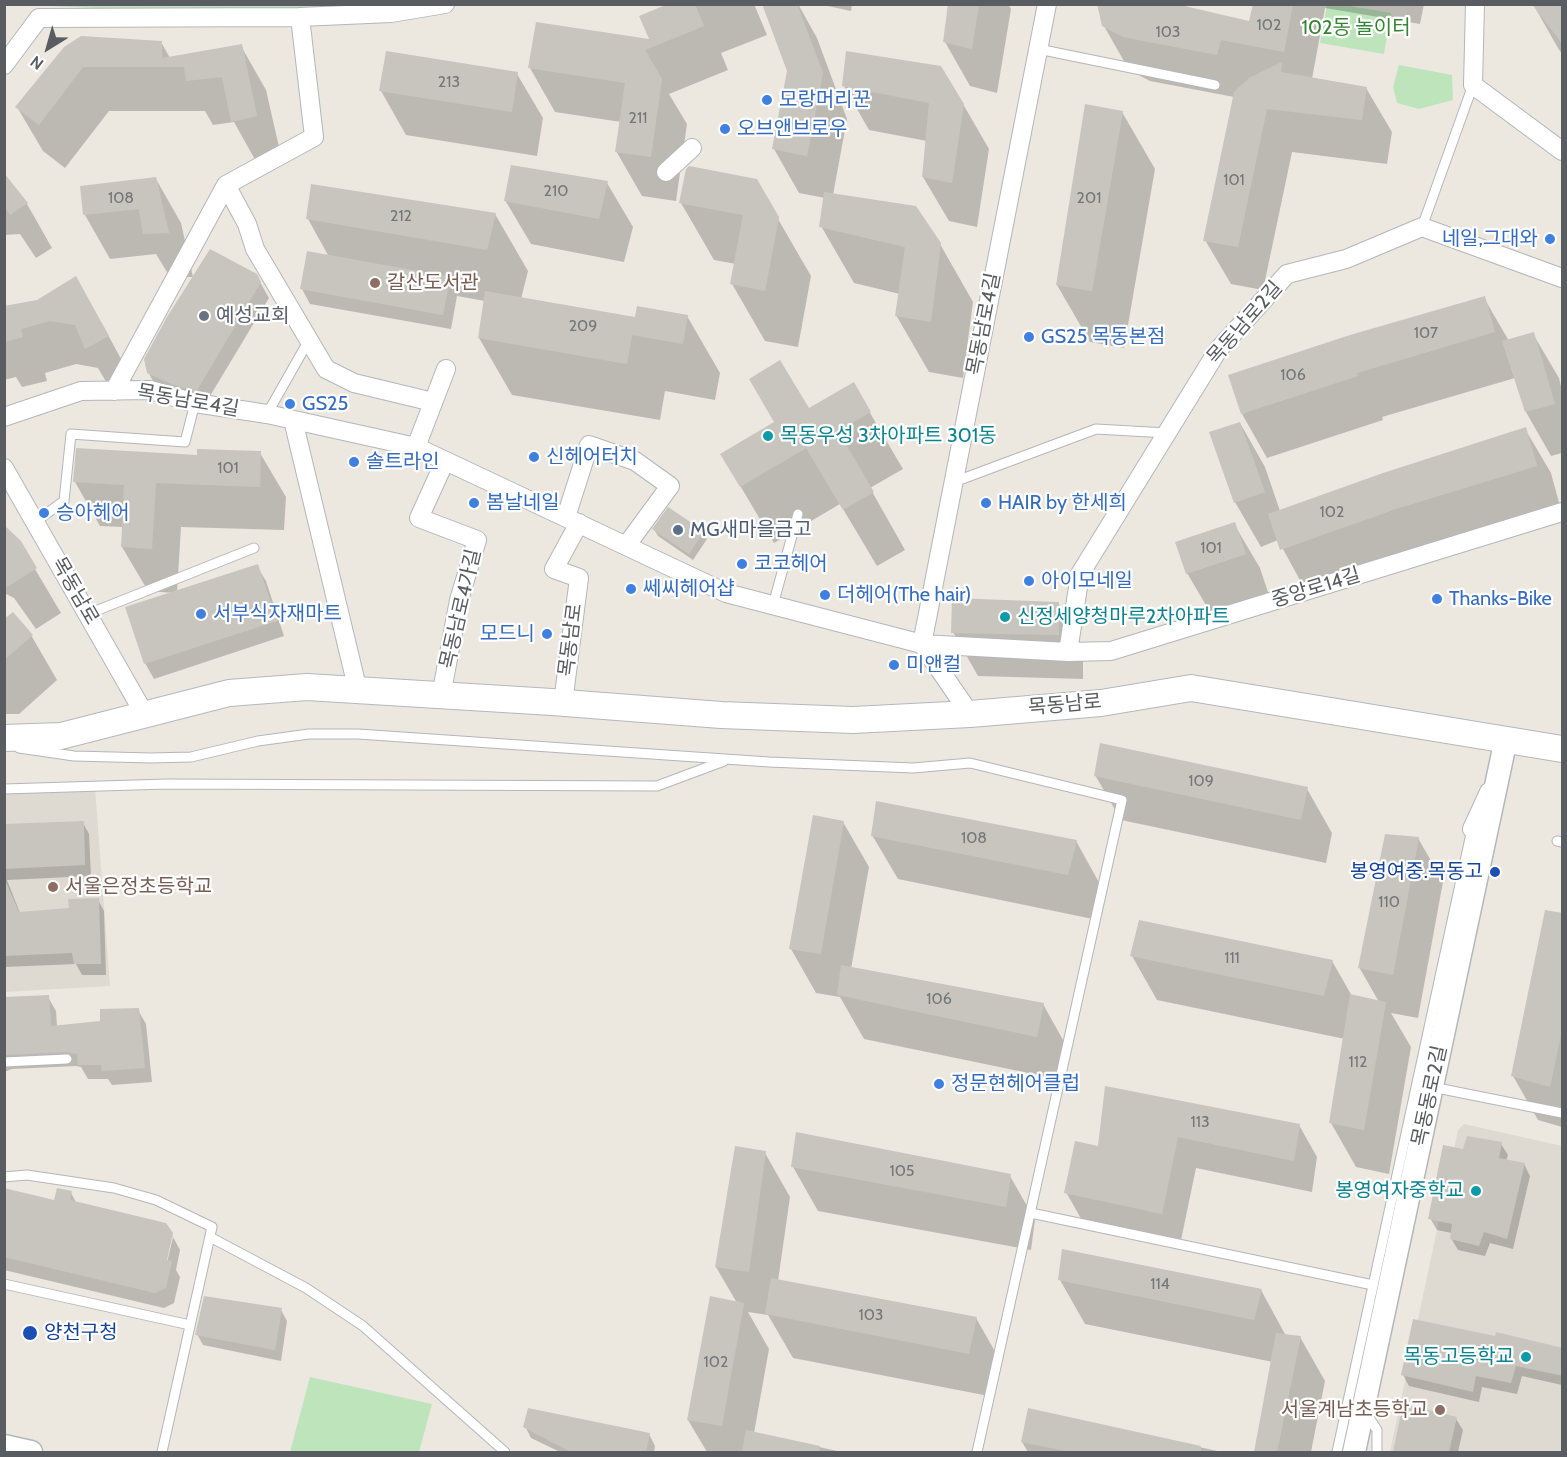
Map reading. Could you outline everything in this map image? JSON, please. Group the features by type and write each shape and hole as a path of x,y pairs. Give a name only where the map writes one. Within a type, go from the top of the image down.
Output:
{"main road":[{"name":"목동남로","path":"4,738 61,736 229,693 308,687 721,715 853,720 970,714 1101,702 1191,688 1563,749"}],"street":[{"path":"4,65 39,18 300,17 391,13 445,4"},
{"name":"목동남로4길","path":"922,644 1047,4"},
{"path":"1475,4 1473,85 1563,151"},
{"path":"114,391 226,185 314,137 300,17"},
{"path":"666,172 692,148"},
{"path":"226,185 247,224 255,249 326,369 354,383 433,402"},
{"path":"1422,227 1563,278"},
{"name":"목동남로2길","path":"1068,652 1080,574 1218,350 1287,274 1346,259 1422,227"},
{"path":"416,447 446,369"},
{"name":"목동남로4길","path":"4,417 81,391 150,390 195,403 267,414 416,447 726,593 922,644 1068,652"},
{"path":"293,420 358,691"},
{"path":"572,520 589,445 635,461 670,486 626,546"},
{"name":"목동남로4가길","path":"441,696 459,600 477,540 419,518 446,460"},
{"name":"목동남로","path":"4,468 145,715"},
{"name":"중앙로14길","path":"1068,652 1111,651 1563,512"},
{"name":"목동남로","path":"563,703 579,578 554,569 572,520"},
{"path":"922,644 970,714"},
{"name":"목동동로2길","path":"1354,1452 1506,739"},
{"path":"1472,829 1499,771"},
{"path":"4,1446 31,1452"}],"lane":[{"path":"1038,49 1215,85"},
{"path":"1422,227 1473,85"},
{"name":"목동남로4길","path":"267,414 310,339"},
{"path":"35,522 64,501 71,434 185,442 195,403"},
{"path":"954,482 1096,429 1167,433"},
{"path":"773,605 798,514"},
{"path":"87,614 254,548"},
{"path":"4,746 74,756 191,757 258,741 309,734 358,734 730,760 914,768 970,763 1122,800 978,1452"},
{"path":"4,789 167,784 657,786 730,760"},
{"path":"1337,1452 1472,829"},
{"path":"4,1062 67,1059"},
{"path":"1432,1087 1563,1113"},
{"path":"4,1177 27,1175 114,1188 156,1200 212,1227 162,1452"},
{"path":"1031,1213 1373,1285"},
{"path":"210,1237 306,1288 363,1326 505,1452"},
{"path":"4,1284 190,1325"},
{"path":"1363,1408 1377,1430 1377,1452"}],"shaded area":[{"name":"서울은정초등학교","path":"5,787 95,788 110,986 5,992"},
{"path":"1464,1124 1562,1146 1562,1452 1390,1452 1458,1130"}],"green space":[{"path":"5,4 445,5 300,17"},
{"name":"102동 놀이터","path":"1327,5 1344,5 1391,13 1384,54 1320,43"},
{"path":"1399,65 1452,75 1453,100 1419,109 1397,103 1393,87"},
{"path":"310,1377 432,1404 419,1452 290,1452"}],"building":[{"path":"668,4 695,4 704,26 645,50 662,79 651,157 615,152 625,83 528,68 536,22 649,39 639,16"},
{"path":"762,4 797,4 823,73 807,156 772,149 787,71"},
{"path":"948,4 979,4 972,49 943,42"},
{"path":"1097,4 1176,4 1249,21 1253,4 1293,4 1284,52 1221,40 1217,55 1123,37 1102,26"},
{"path":"1532,4 1563,4 1563,45"},
{"path":"81,36 162,41 162,58 242,44 257,116 231,122 222,77 186,81 184,67 83,67 39,125 15,107 64,47"},
{"path":"386,51 518,72 512,112 379,91"},
{"path":"846,51 941,66 964,104 952,183 922,177 929,103 842,86"},
{"path":"1282,62 1281,72 1367,87 1362,120 1267,109 1238,247 1203,241 1234,92 1249,78"},
{"path":"1085,104 1123,111 1092,291 1056,285"},
{"path":"511,165 608,181 599,219 504,201"},
{"path":"689,166 757,179 779,217 765,291 730,284 743,215 679,203 686,169"},
{"path":"4,173 28,203 10,215 4,207"},
{"path":"156,177 169,233 143,234 139,209 83,215 80,186"},
{"path":"311,184 496,213 487,250 306,219"},
{"path":"824,192 916,206 941,243 931,322 895,316 905,247 819,227"},
{"name":"예성교회","path":"210,249 257,274 261,282 196,392 147,373 144,359 167,317"},
{"name":"갈산도서관","path":"307,251 450,277 443,315 300,289"},
{"path":"76,276 109,336 85,349 75,325 50,321 21,329 23,337 4,342 4,306 37,300"},
{"path":"485,291 635,317 637,306 688,315 683,344 632,335 627,364 478,338"},
{"path":"1485,296 1495,332 1357,373 1358,376 1241,414 1228,375 1350,335"},
{"path":"1534,332 1555,404 1525,412 1502,341"},
{"name":"목동우성 3차아파트 301동","path":"780,360 809,408 854,382 871,412 838,431 874,492 843,510 806,448 740,487 720,454 774,422 749,379"},
{"path":"1240,422 1265,492 1234,503 1209,432"},
{"path":"1526,427 1537,466 1396,509 1280,550 1268,514 1383,473"},
{"path":"76,448 197,455 197,449 261,451 260,487 156,483 152,549 121,547 124,485 73,482"},
{"name":"MG새마을금고","path":"668,507 704,531 689,554 652,529"},
{"path":"1235,522 1246,554 1186,574 1175,542"},
{"path":"4,525 21,541 37,568 4,589"},
{"name":"서부식자재마트","path":"258,564 277,621 144,664 125,607"},
{"name":"신정세양청마루2차아파트","path":"952,598 1059,602 1059,635 951,633"},
{"path":"13,612 33,635 4,660 4,619"},
{"path":"1100,743 1308,787 1301,820 1094,776"},
{"path":"876,801 1077,840 1068,875 871,836"},
{"path":"813,815 844,821 821,954 789,949"},
{"path":"84,821 85,865 4,869 4,824"},
{"path":"1385,834 1419,837 1393,975 1358,968"},
{"path":"4,878 19,912 69,908 68,899 99,898 101,964 74,964 72,953 4,956"},
{"path":"1545,910 1563,913 1563,1025 1550,1087 1511,1076"},
{"path":"1139,920 1333,960 1324,996 1130,956"},
{"path":"841,965 1044,1003 1037,1037 837,995"},
{"path":"1350,994 1386,1002 1364,1130 1329,1123"},
{"path":"49,995 51,1026 100,1021 100,1009 139,1008 145,1068 102,1071 101,1065 78,1065 77,1054 67,1052 4,1055 4,997"},
{"path":"1105,1086 1300,1124 1294,1161 1178,1137 1162,1214 1064,1193 1075,1141 1098,1146"},
{"path":"796,1132 1011,1174 1006,1207 791,1167"},
{"name":"봉영여자중학교","path":"1467,1136 1502,1142 1499,1158 1525,1163 1507,1239 1484,1232 1479,1246 1450,1239 1452,1224 1428,1219 1443,1145 1463,1149"},
{"path":"735,1146 766,1151 749,1272 715,1267"},
{"path":"4,1188 54,1200 57,1188 72,1191 70,1200 166,1223 173,1233 167,1260 172,1261 166,1288 155,1293 4,1257"},
{"path":"1062,1249 1262,1289 1254,1320 1058,1280"},
{"path":"771,1278 977,1317 969,1354 765,1314"},
{"path":"204,1296 282,1308 275,1350 195,1335"},
{"path":"710,1296 744,1303 722,1426 687,1420"},
{"path":"1413,1319 1495,1336 1496,1332 1563,1348 1563,1376 1516,1366 1511,1383 1476,1376 1473,1392 1401,1375"},
{"path":"1276,1333 1301,1336 1277,1452 1254,1452"},
{"path":"1403,1404 1457,1417 1449,1452 1393,1452"},
{"path":"528,1408 650,1433 646,1452 571,1452 523,1427"},
{"path":"1028,1408 1201,1446 1201,1452 1071,1452 1021,1442"},
{"path":"746,1430 820,1446 819,1452 742,1452"}],"place":[{"name":"모랑머리꾼","path":"767,100"},
{"name":"오브앤브로우","path":"725,129"},
{"name":"네일,그대와","path":"1550,239"},
{"name":"갈산도서관","path":"375,283"},
{"name":"예성교회","path":"204,316"},
{"name":"GS25 목동본점","path":"1029,337"},
{"name":"GS25","path":"290,404"},
{"name":"목동우성 3차아파트 301동","path":"768,436"},
{"name":"신헤어터치","path":"534,457"},
{"name":"솔트라인","path":"354,462"},
{"name":"봄날네일","path":"474,503"},
{"name":"HAIR by 한세희","path":"986,503"},
{"name":"승아헤어","path":"44,513"},
{"name":"MG새마을금고","path":"678,530"},
{"name":"코코헤어","path":"742,564"},
{"name":"아이모네일","path":"1029,581"},
{"name":"쎄씨헤어샵","path":"631,589"},
{"name":"더헤어(The hair)","path":"825,595"},
{"name":"Thanks-Bike","path":"1437,599"},
{"name":"서부식자재마트","path":"201,614"},
{"name":"신정세양청마루2차아파트","path":"1005,617"},
{"name":"모드니","path":"547,634"},
{"name":"미앤컬","path":"894,665"},
{"name":"봉영여중.목동고","path":"1495,872"},
{"name":"서울은정초등학교","path":"53,887"},
{"name":"정문현헤어클럽","path":"939,1084"},
{"name":"봉영여자중학교","path":"1476,1191"},
{"name":"양천구청","path":"30,1333"},
{"name":"목동고등학교","path":"1526,1357"},
{"name":"서울계남초등학교","path":"1440,1410"}]}
